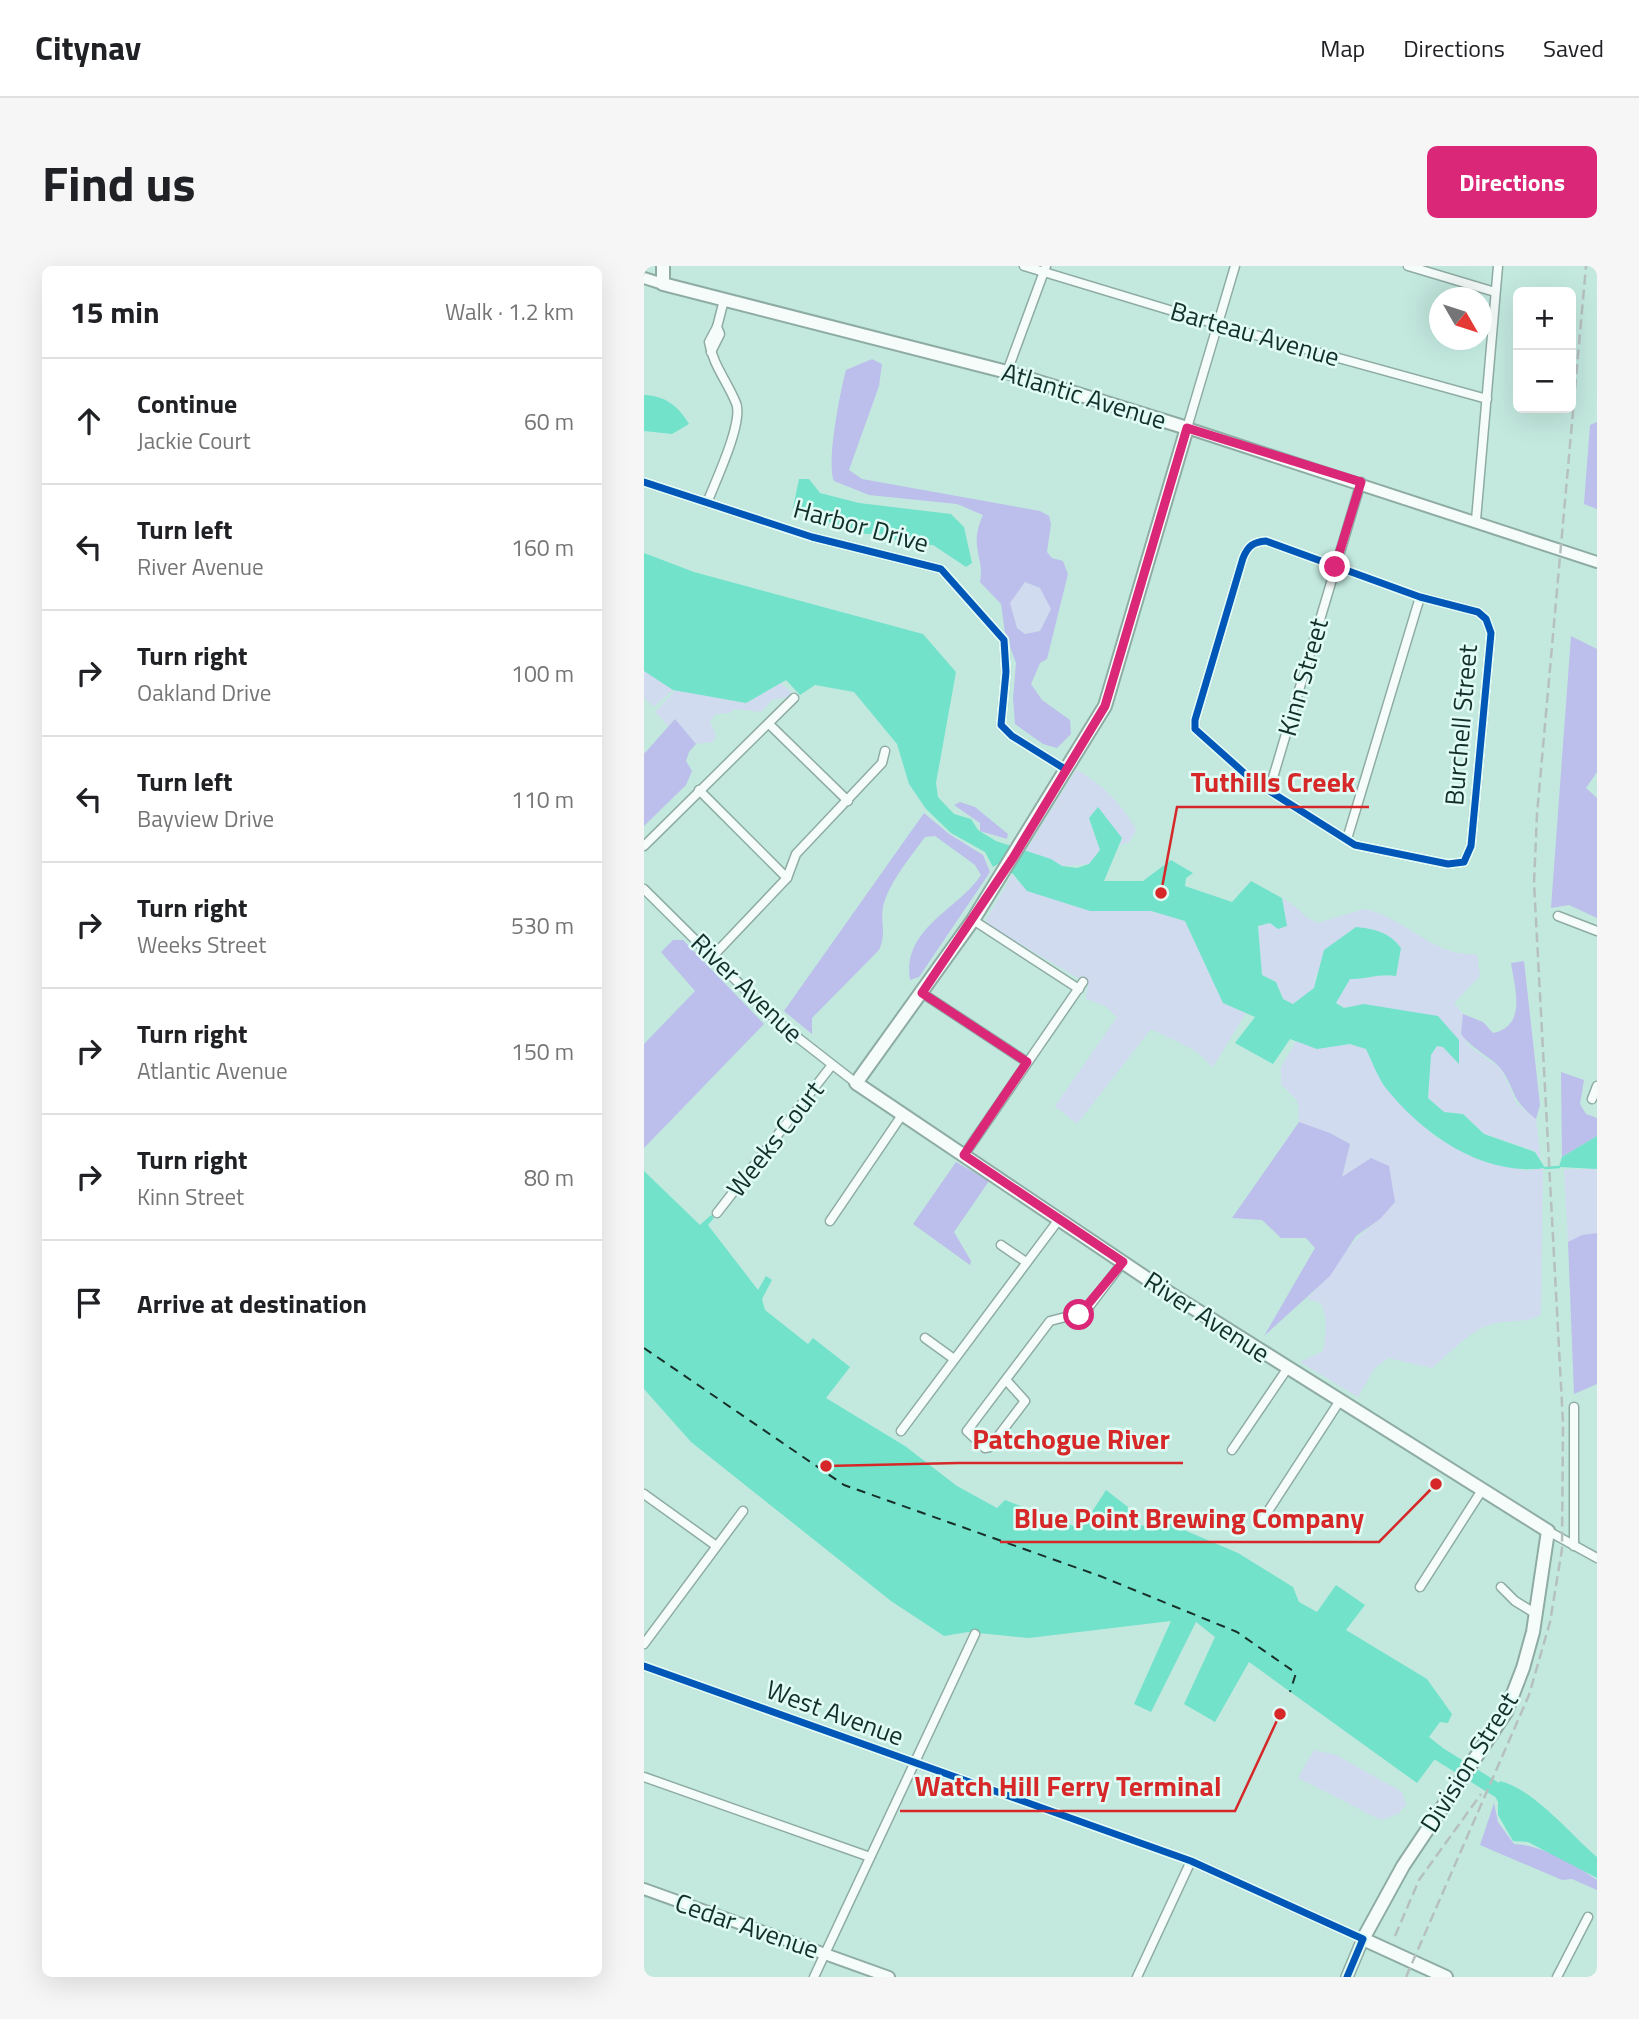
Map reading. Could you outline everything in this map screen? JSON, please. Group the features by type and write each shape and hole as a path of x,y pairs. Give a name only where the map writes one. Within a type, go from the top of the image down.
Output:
{"main road":[{"path":"663,266 663,284"},
{"name":"Atlantic Avenue","path":"663,284 1007,372 1187,428"},
{"path":"856,1083 973,920 1105,706 1187,428"},
{"name":"River Avenue","path":"856,1083 1287,1369 1548,1531"},
{"name":"Division Street","path":"1363,1940 1403,1866 1506,1712 1523,1668 1536,1614 1548,1531"},
{"name":"West Avenue","path":"1363,1940 1446,1977"}],"street":[{"name":"Barteau Avenue","path":"1024,266 1045,269 1219,325 1487,399"},
{"path":"1187,428 1234,266"},
{"path":"1408,266 1495,292"},
{"path":"1476,520 1498,266"},
{"path":"1007,372 1045,269"},
{"name":"Atlantic Avenue","path":"644,278 663,284"},
{"path":"707,503 734,429 737,406 711,352 709,342 717,327 724,300"},
{"name":"Atlantic Avenue","path":"1187,428 1361,482 1597,562"},
{"name":"Harbor Drive","path":"644,482 812,537 941,569 1004,640 1006,672 1001,725 1015,738 1065,769"},
{"name":"Kinn Street","path":"1269,791 1361,482"},
{"path":"1266,541 1335,567 1420,597 1347,839 1269,791 1201,737 1195,729 1195,720 1247,548 1256,542 1266,541"},
{"name":"Burchell Street","path":"1347,839 1364,848 1457,865 1464,862 1471,846 1491,633 1486,619 1478,611 1420,597"},
{"path":"644,846 794,698"},
{"path":"769,724 848,801"},
{"path":"713,956 787,878 796,854 882,763 885,751"},
{"path":"699,790 787,878"},
{"name":"River Avenue","path":"644,889 779,1023 856,1083"},
{"path":"1558,915 1597,932"},
{"path":"964,1155 1081,985 973,920"},
{"path":"922,993 1027,1062"},
{"name":"Weeks Court","path":"717,1213 832,1065"},
{"path":"1592,1099 1597,1086"},
{"path":"830,1221 902,1115"},
{"path":"901,1431 1060,1218"},
{"path":"1001,1245 1026,1262"},
{"path":"1006,1380 1026,1401 990,1447 985,1448 967,1431 1050,1321 1085,1311 1123,1262"},
{"path":"925,1338 954,1359"},
{"path":"1232,1450 1287,1369"},
{"path":"1261,1522 1339,1402"},
{"path":"1574,1407 1574,1546"},
{"path":"1420,1587 1482,1490"},
{"path":"644,1494 715,1545"},
{"path":"644,1644 715,1545 743,1511"},
{"name":"River Avenue","path":"1548,1531 1597,1558"},
{"path":"1501,1587 1515,1601 1536,1614"},
{"path":"814,1977 975,1634"},
{"name":"West Avenue","path":"644,1666 1191,1861 1363,1940"},
{"path":"644,1777 870,1857"},
{"path":"1137,1977 1191,1861"},
{"name":"Cedar Avenue","path":"644,1889 889,1977"},
{"path":"1561,1976 1588,1917"},
{"name":"Division Street","path":"1347,1977 1363,1940"}],"shaded area":[{"path":"872,359 882,364 879,386 849,470 862,479 1040,511 1049,516 1051,524 1047,552 1052,558 1063,561 1068,574 1047,659 1040,663 1031,684 1042,700 1070,720 1071,734 1057,748 1043,744 1015,724 1013,698 1016,663 1005,633 1001,604 980,582 977,536 983,515 957,504 869,495 834,481 833,444 846,370","holes":["1025,582 1040,588 1051,609 1040,631 1025,634 1017,628 1010,603"]},
{"path":"644,395 659,397 671,403 689,424 672,434 644,431"},
{"path":"1597,422 1597,509 1584,504 1590,425"},
{"path":"799,479 809,479 820,493 859,503 951,514 964,527 972,563 966,567 933,545 900,543 886,534 866,534 798,512 793,508"},
{"path":"644,553 694,572 923,634 956,672 936,783 938,797 954,814 971,819 978,830 996,841 1051,859 1062,866 1077,868 1089,864 1100,850 1089,818 1098,807 1122,838 1104,881 1143,881 1171,860 1193,873 1186,878 1185,886 1232,902 1251,881 1282,898 1287,926 1278,929 1270,923 1258,926 1262,975 1276,982 1283,999 1293,1004 1314,988 1324,950 1356,927 1375,930 1392,938 1401,948 1396,976 1350,979 1336,1003 1344,1008 1364,1004 1438,1016 1459,1040 1459,1064 1443,1047 1437,1046 1431,1055 1428,1098 1444,1112 1463,1114 1484,1134 1535,1152 1545,1168 1499,1166 1456,1149 1436,1136 1417,1121 1385,1087 1366,1049 1350,1044 1317,1049 1290,1039 1273,1064 1235,1043 1255,1017 1223,1003 1185,921 1151,911 1090,911 1027,891 1013,874 998,864 993,867 985,852 951,833 926,809 909,784 897,744 854,692 815,685 800,695 786,680 746,703 673,690 644,671"},
{"path":"1024,582 1040,588 1051,609 1040,631 1025,634 1017,628 1010,603"},
{"path":"1571,636 1597,649 1597,772 1586,788 1597,798 1597,918 1569,905 1551,908"},
{"path":"644,671 673,690 654,707 644,698"},
{"path":"781,683 795,696 772,700 761,712 735,709 729,713 716,714 710,722 716,735 713,742 696,744 675,719 668,726 655,712 676,690 746,703"},
{"path":"675,719 696,744 686,761 692,771 686,785 644,826 644,754"},
{"path":"1076,770 1111,796 1136,831 1129,842 1119,845 1122,838 1089,819 1100,850 1089,864 1062,866 1026,851"},
{"path":"960,802 975,807 1008,834 1007,839 980,831 980,823 954,805"},
{"path":"924,813 949,834 983,855 990,872 919,977 910,980 910,962 914,947 923,933 981,875 975,865 935,836 925,837 890,888 883,907 883,938 879,950 812,1018 812,1034 784,1011"},
{"path":"1013,874 1017,882 1090,911 1152,911 1185,921 1223,1003 1246,1013 1213,1067 1196,1051 1151,1029 1077,1124 1055,1106 1117,1017 1105,1006 1086,999 1088,984 988,925 986,920"},
{"path":"1282,898 1317,923 1365,909 1393,920 1447,950 1477,954 1480,976 1454,1003 1463,1014 1461,1034 1470,1047 1501,1069 1517,1104 1536,1119 1541,1161 1535,1151 1484,1134 1463,1114 1444,1112 1428,1098 1431,1054 1437,1046 1443,1047 1458,1063 1459,1040 1364,1004 1344,1008 1335,1002 1350,979 1396,976 1401,948 1316,974 1314,988 1293,1005 1283,999 1276,982 1262,975 1258,926 1270,923 1286,926"},
{"path":"673,940 683,940 764,1024 644,1148 644,1044 695,991 661,952"},
{"path":"1524,961 1540,1105 1536,1119 1518,1100 1502,1070 1461,1034 1463,1014 1483,1022 1493,1033 1511,1023 1515,1015 1516,995 1511,963"},
{"path":"1296,1041 1317,1049 1350,1044 1366,1049 1384,1086 1435,1137 1525,1171 1543,1168 1541,1315 1529,1320 1484,1327 1432,1368 1388,1358 1374,1369 1358,1397 1300,1362 1323,1351 1325,1339 1326,1321 1321,1303 1307,1299 1358,1238 1380,1219 1342,1178 1350,1144 1330,1133 1299,1122 1298,1102 1281,1084 1281,1067"},
{"path":"1561,1072 1584,1080 1580,1104 1586,1114 1597,1118 1597,1136 1562,1157"},
{"path":"1299,1122 1330,1133 1350,1144 1342,1177 1371,1158 1389,1166 1395,1202 1380,1219 1356,1236 1330,1276 1264,1336 1315,1248 1306,1238 1281,1238 1262,1220 1232,1218"},
{"path":"1597,1136 1597,1169 1559,1167 1562,1157"},
{"path":"956,1162 989,1181 954,1232 971,1261 970,1265 913,1224"},
{"path":"1564,1169 1597,1169 1597,1233 1582,1235 1568,1242"},
{"path":"644,1171 700,1225 711,1215 714,1218 708,1225 758,1290 766,1276 772,1280 762,1299 765,1310 808,1344 813,1338 850,1367 826,1398 905,1446 957,1486 997,1508 1005,1500 1081,1529 1106,1490 1128,1507 1126,1525 1153,1526 1156,1518 1238,1553 1293,1587 1299,1602 1317,1612 1336,1585 1365,1605 1346,1630 1427,1679 1452,1714 1448,1723 1440,1722 1429,1737 1443,1748 1417,1783 1249,1662 1215,1722 1184,1704 1215,1637 1196,1622 1151,1712 1134,1704 1171,1621 1029,1638 968,1632 944,1636 891,1601 691,1442 644,1389"},
{"path":"1597,1233 1597,1384 1574,1394 1568,1242 1582,1235"},
{"path":"1314,1750 1336,1755 1402,1792 1406,1805 1398,1814 1381,1820 1298,1778"},
{"path":"1500,1781 1526,1793 1539,1803 1597,1857 1597,1878 1528,1842 1513,1841 1498,1815 1498,1802 1493,1792"},
{"path":"1494,1803 1498,1822 1514,1844 1535,1848 1568,1862 1597,1880 1597,1890 1572,1879 1562,1880 1480,1845"}],"waterway":[{"path":"1545,1168 1559,1167"},
{"path":"1423,1744 1510,1798"}],"ferry route":[{"path":"644,1348 844,1485 1100,1576 1237,1632 1296,1673 1290,1692"}],"railway":[{"path":"1406,1977 1529,1695 1550,1622 1562,1549 1563,1423 1534,883 1537,814 1586,266"},
{"path":"1395,1936 1419,1880 1481,1794"}],"cycle path":[{"path":"644,482 812,537 941,569 1004,640 1006,672 1001,725 1012,736 1065,769"},
{"path":"1266,541 1420,597 1478,612 1486,619 1491,633 1471,846 1464,862 1448,864 1355,845 1252,780 1195,729 1195,720 1243,558 1252,545 1266,541"},
{"path":"644,1666 1191,1861 1363,1939 1347,1977"}],"place":[{"name":"Tuthills Creek","path":"1161,893"},
{"name":"Patchogue River","path":"826,1466"},
{"name":"Blue Point Brewing Company","path":"1436,1484"},
{"name":"Watch Hill Ferry Terminal","path":"1280,1714"}],"route":[{"path":"1079,1315 1123,1262 964,1155 1027,1062 922,993 1013,858 1105,706 1187,428 1361,482 1335,567"}]}
